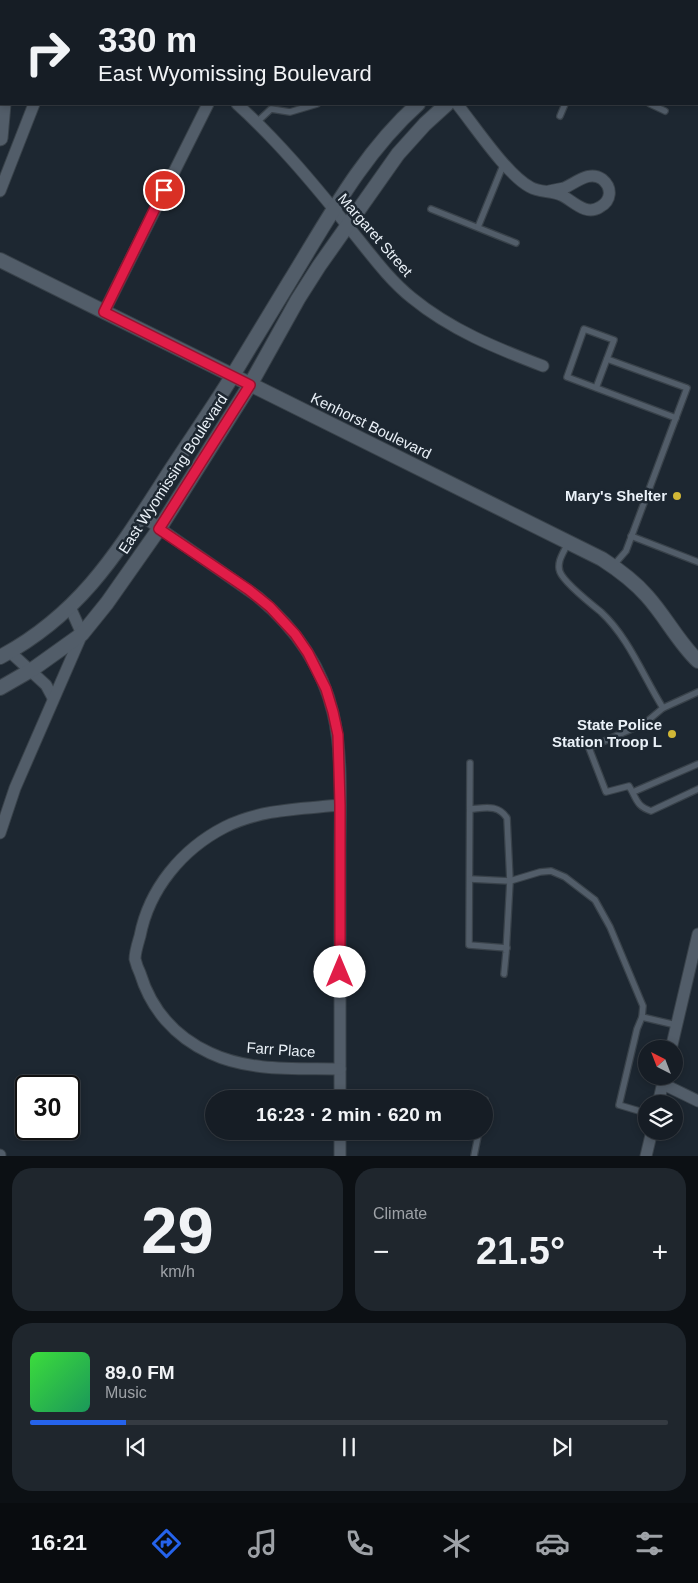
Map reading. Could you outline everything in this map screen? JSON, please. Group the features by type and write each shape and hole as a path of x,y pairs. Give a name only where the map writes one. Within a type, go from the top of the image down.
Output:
{"main road":[{"path":"0,138 3,105"}],"street":[{"path":"0,191 34,105"},
{"path":"104,312 208,105"},
{"name":"Margaret Street","path":"238,105 280,146 348,226 377,264 410,297 465,333 543,366"},
{"name":"East Wyomissing Boulevard","path":"5,654 43,630 70,607 108,565 142,516 232,376 344,194 374,151 417,105"},
{"name":"East Wyomissing Boulevard","path":"0,688 82,634 107,603 159,529 250,385 298,299 328,252 398,154 425,124 446,105"},
{"path":"458,105 515,176 529,187 538,191 549,191 561,189 581,178 595,176 607,184 610,192 605,204 592,211 586,210 558,193 549,191"},
{"name":"Kenhorst Boulevard","path":"0,260 602,559 631,580 647,596 679,639 698,660"},
{"path":"142,516 258,597 280,616 308,653 326,689 338,735 340,805 340,1090"},
{"path":"0,833 15,788 82,634 70,607"},
{"path":"5,654 30,670 46,685 53,698"},
{"name":"Farr Place","path":"340,805 260,814 226,827 197,845 173,868 154,896 143,920 135,958 144,989 158,1012 178,1033 210,1054 257,1067 340,1069"},
{"path":"673,1040 698,934"},
{"path":"672,1085 698,1101"},
{"path":"340,1140 340,1156"},
{"path":"646,1156 650,1140"}],"lane":[{"path":"256,122 271,109 290,112 314,105"},
{"path":"560,116 565,105"},
{"path":"652,105 665,111"},
{"path":"478,227 504,163"},
{"path":"430,208 516,243"},
{"path":"596,388 614,340 584,329 567,377 596,388 676,418"},
{"path":"607,360 687,388 626,551 613,566"},
{"path":"631,536 698,562"},
{"path":"569,542 560,559 560,572 572,587 606,617 624,640 663,708"},
{"path":"698,692 663,708 645,723 589,748 606,792 629,786 637,802 651,812 698,789"},
{"path":"470,763 470,945 507,948"},
{"path":"633,792 698,764"},
{"path":"470,808 496,808 503,812 507,818 510,881 504,974"},
{"path":"470,879 510,881 540,872 551,871 565,877 595,900 610,927 643,1006 642,1017 636,1029 619,1105 638,1111"},
{"path":"642,1017 676,1025"},
{"path":"474,1156 477,1140"}],"place":[{"name":"Mary's Shelter","path":"677,496"},
{"name":"State Police Station Troop L","path":"672,734"}],"route":[{"path":"164,190 104,312 250,385 159,529 249,590 280,616 308,653 326,689 338,735 340,972"}]}
